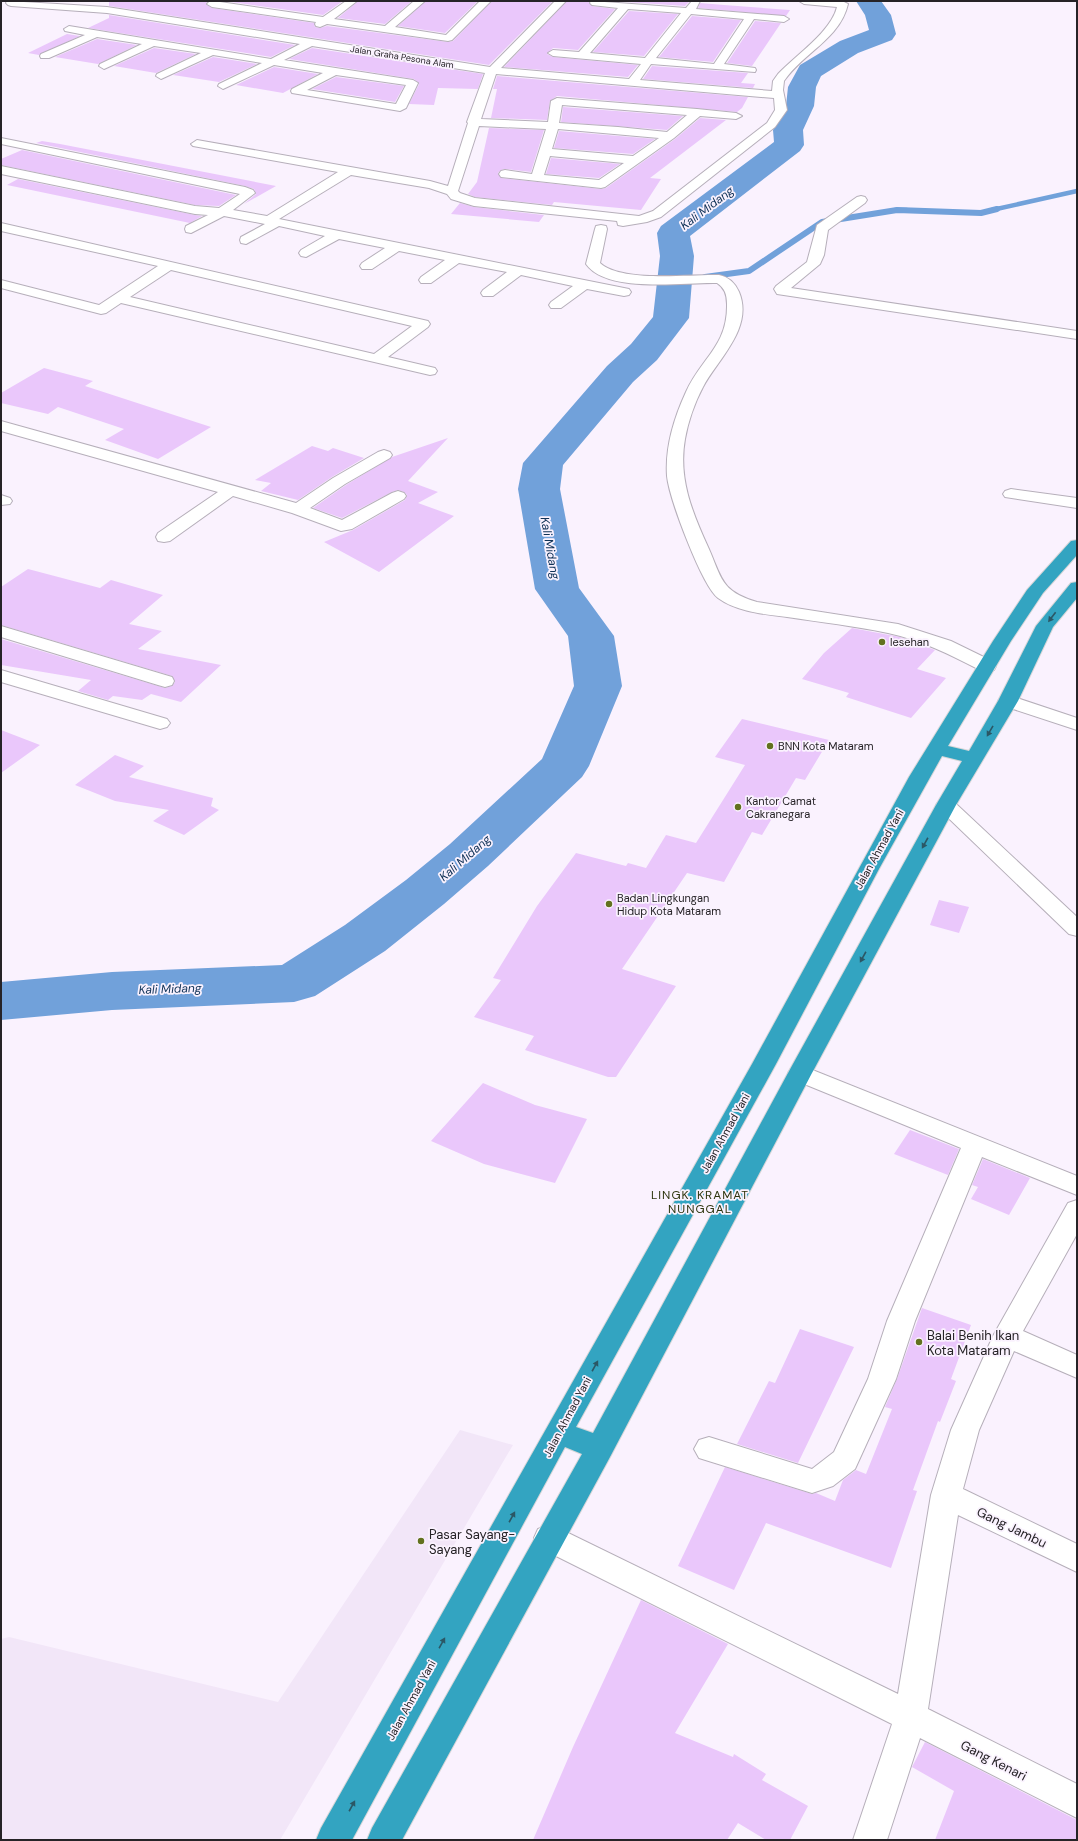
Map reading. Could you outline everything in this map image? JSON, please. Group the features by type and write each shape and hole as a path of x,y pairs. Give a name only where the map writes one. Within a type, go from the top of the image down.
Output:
{"highway":[{"name":"Jalan Ahmad Yani","path":"333,1840 767,1058 871,863 987,666 1036,590 1077,545"},
{"path":"384,1840 549,1538 600,1448 800,1073 946,805 1008,701 1045,626 1077,587"},
{"path":"937,749 974,758"},
{"path":"559,1433 600,1448"}],"street":[{"name":"Jalan Graha Pesona Alam","path":"16,1 11,3 128,14 492,71 778,95"},
{"path":"65,7 75,1"},
{"path":"216,1 212,4 448,38 486,1"},
{"path":"290,39 326,21 352,1"},
{"path":"387,29 420,1"},
{"path":"452,191 473,122 490,74 561,1"},
{"path":"632,82 648,60 697,1"},
{"path":"601,229 617,223 657,214 771,125 781,111 782,103 778,95 777,87 782,76 807,54 839,18 842,3 804,1"},
{"path":"595,3 784,19"},
{"path":"264,12 274,4"},
{"path":"128,14 141,5"},
{"path":"582,55 625,6"},
{"path":"717,67 750,16"},
{"path":"68,29 413,83 400,108 296,91 335,71"},
{"path":"45,56 97,33"},
{"path":"104,66 154,42"},
{"path":"223,86 312,42"},
{"path":"161,76 212,52"},
{"path":"553,52 751,70"},
{"path":"537,178 553,126 558,89"},
{"path":"557,101 736,116"},
{"path":"586,195 670,136 697,112"},
{"path":"473,122 612,129 670,136"},
{"path":"1,141 241,190 249,193 222,212 191,229"},
{"path":"197,144 452,191 455,196 474,202 637,219"},
{"path":"545,152 636,160"},
{"path":"1,170 195,210 275,219 337,234 626,292"},
{"path":"246,240 275,219 349,171"},
{"path":"505,174 601,184"},
{"path":"861,200 822,228 813,264 781,289 782,291 1077,334"},
{"path":"575,213 587,218 601,229"},
{"path":"1,226 423,324 378,359"},
{"path":"601,229 593,264 595,268 616,276 641,279 709,278 721,280 728,285 734,296 735,310 733,329 718,355 696,387 677,438 675,476 692,529 712,579 724,596 736,602 755,607 892,628 945,645 987,666"},
{"path":"306,253 337,234"},
{"path":"367,266 397,246"},
{"path":"426,280 457,258"},
{"path":"1,284 101,310 169,265"},
{"path":"488,293 519,270"},
{"path":"556,305 584,284"},
{"path":"119,298 430,371"},
{"path":"1,426 298,509 343,526 398,496"},
{"path":"298,509 339,481 384,455"},
{"path":"164,537 231,490"},
{"path":"1011,494 1077,503"},
{"path":"1,631 165,681"},
{"path":"1,676 160,723"},
{"path":"1008,701 1077,724"},
{"path":"946,805 1077,929"},
{"path":"800,1073 1077,1186"},
{"path":"709,1449 812,1481 823,1477 845,1460 882,1379 901,1321 975,1144"},
{"path":"870,1840 911,1717 946,1495 966,1430 1007,1336 1077,1210"},
{"path":"1007,1336 1077,1367"},
{"name":"Gang Jambu","path":"946,1495 1077,1559"},
{"name":"Gang Kenari","path":"549,1538 911,1717 1077,1802"}],"shaded area":[{"name":"Pasar Sayang- Sayang","path":"460,1430 513,1445 280,1840 1,1840 1,1639 9,1637 278,1702"}],"building":[{"path":"109,1 208,1 206,4 212,8 314,23 315,27 320,28 327,26 448,42 453,41 492,1 553,1 489,65 109,6"},
{"path":"224,1 343,1 323,15"},
{"path":"358,1 412,1 385,24 338,18"},
{"path":"426,1 478,1 445,33 398,26"},
{"path":"567,1 589,1 592,6 615,9 578,50 553,48 547,54 553,57 638,65 628,77 504,67"},
{"path":"611,1 670,1 689,2 685,6"},
{"path":"700,3 790,10 786,16 698,8"},
{"path":"629,11 678,14 644,56 593,52"},
{"path":"109,15 295,45 271,57 88,28 109,18"},
{"path":"692,16 741,20 713,62 659,57"},
{"path":"755,21 781,23 752,66 727,63"},
{"path":"67,34 80,36 39,55 28,53"},
{"path":"97,39 137,45 98,64 55,57"},
{"path":"154,48 196,54 156,73 114,66"},
{"path":"312,48 483,74 478,89 438,88 434,105 409,104 419,84 414,79 289,59"},
{"path":"213,57 257,64 219,82 173,75"},
{"path":"652,66 748,73 741,83 755,84 753,88 643,79"},
{"path":"274,67 318,74 283,93 236,85"},
{"path":"497,76 748,97 742,108 737,112 557,96 550,101 547,120 491,118 497,89 493,89"},
{"path":"336,77 404,86 395,102 312,89"},
{"path":"563,107 683,116 667,130 561,122"},
{"path":"700,118 726,120 650,178 661,179 641,210 554,202 552,205 475,197 468,194 477,182 489,128 544,130 531,172 505,169 498,173 501,178 601,189 606,188 675,139"},
{"path":"559,131 655,139 633,154 554,148"},
{"path":"42,141 276,186 244,204 256,194 254,189 36,143"},
{"path":"22,150 236,195 219,206 195,205 1,165 1,159"},
{"path":"551,158 620,164 599,178 546,174"},
{"path":"18,179 202,216 190,223 7,185"},
{"path":"460,203 474,207 544,215 539,222 451,214"},
{"path":"44,368 93,381 85,386 211,427 158,459 105,440 124,429 58,407 48,414 1,403 1,393"},
{"path":"448,438 408,481 438,492 418,503 454,516 379,572 324,542 353,530 405,500 407,495 398,490 392,492 342,518 313,508 346,485 392,457"},
{"path":"312,446 328,451 333,448 364,458 298,500 261,491 271,483 255,480"},
{"path":"28,569 100,588 111,580 163,595 129,624 162,631 138,649 221,665 181,702 151,694 142,700 113,696 108,700 78,691 91,680 1,665 1,639 165,688 172,686 175,682 172,676 1,625 1,587"},
{"path":"852,628 900,637 935,650 917,669 946,678 911,718 846,697 849,693 802,679 824,653"},
{"path":"742,719 829,740 805,780 796,778 762,835 752,832 724,882 687,873 622,969 676,986 616,1077 608,1077 525,1050 534,1036 474,1017 501,980 493,978 537,906 576,853 626,866 628,863 646,868 666,835 696,843 745,765 715,757"},
{"path":"1,730 40,745 1,773"},
{"path":"115,755 144,766 129,777 213,798 211,806 219,810 184,835 153,821 169,810 115,801 75,785"},
{"path":"939,900 969,907 959,933 930,925"},
{"path":"483,1083 535,1105 587,1119 555,1183 484,1164 431,1141"},
{"path":"910,1130 959,1149 948,1175 894,1154"},
{"path":"983,1159 1030,1178 1009,1215 971,1199 978,1187 972,1185"},
{"path":"922,1308 971,1325 951,1379 956,1381 940,1422 938,1421 913,1490 917,1491 891,1568 766,1523 734,1590 678,1566 725,1467 812,1494 816,1493 835,1501 843,1480 856,1470 866,1474 892,1409 885,1407 897,1379"},
{"path":"800,1329 854,1347 798,1463 737,1444 769,1381 775,1383"},
{"path":"641,1600 728,1644 675,1733 733,1757 734,1754 766,1774 762,1780 808,1806 790,1840 766,1840 738,1823 727,1840 533,1840 573,1747"},
{"path":"925,1742 1077,1820 1077,1840 935,1840 954,1791 912,1767"}],"waterway":[{"name":"Kali Midang","path":"1,1001 112,991 294,983 365,938 425,892 469,855 564,766 598,686 591,636 557,589 539,489 543,463 620,374 644,352 671,318 677,256 673,233 789,145 788,130 800,106 802,87 810,71 849,47 883,34 878,15 868,1"},
{"path":"992,210 1077,191"},
{"path":"897,210 981,213 997,209"},
{"path":"705,277 749,271 822,222 897,210"},
{"path":"897,210 907,210"}],"place":[{"name":"lesehan","path":"882,642"},
{"name":"BNN Kota Mataram","path":"770,746"},
{"name":"Kantor Camat Cakranegara","path":"738,807"},
{"name":"Badan Lingkungan Hidup Kota Mataram","path":"609,904"},
{"name":"Balai Benih Ikan Kota Mataram","path":"919,1342"},
{"name":"Pasar Sayang- Sayang","path":"421,1541"}],"district":[{"name":"LINGK. KRAMAT NUNGGAL","path":"700,1202"}]}
